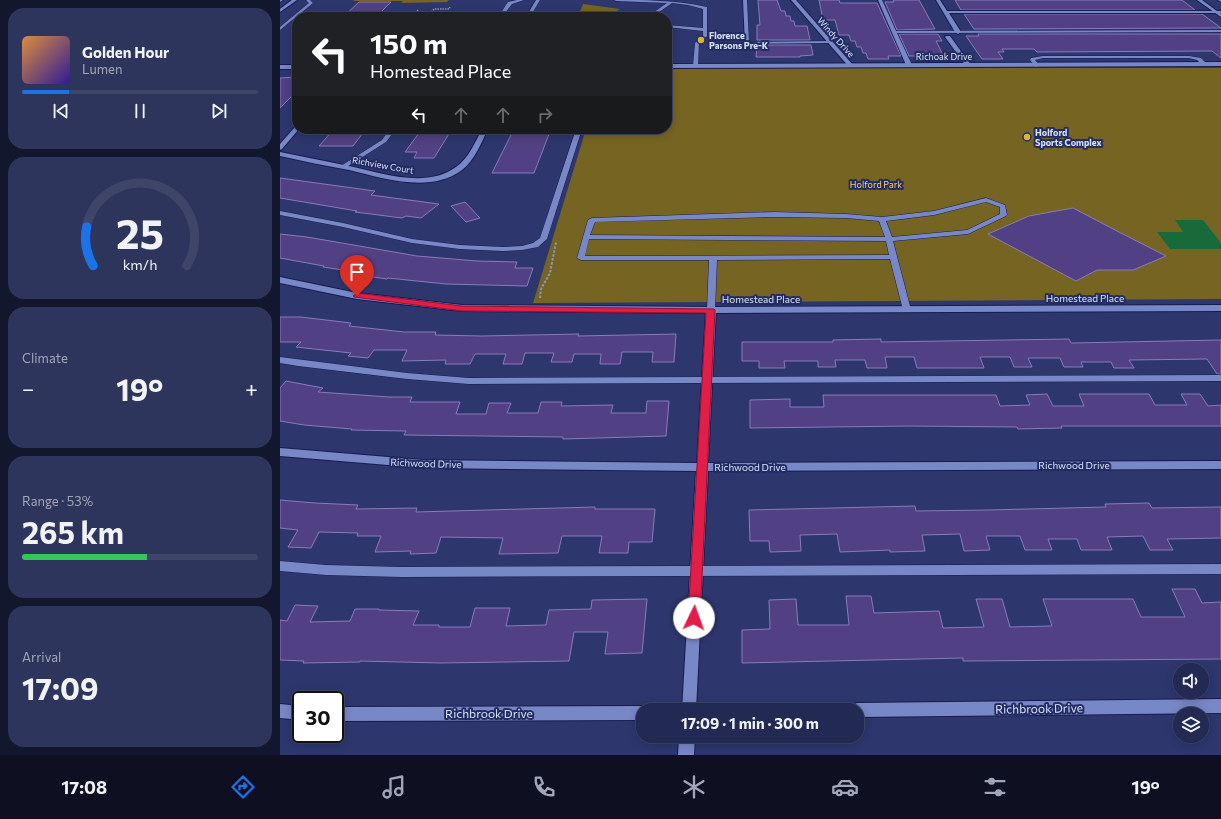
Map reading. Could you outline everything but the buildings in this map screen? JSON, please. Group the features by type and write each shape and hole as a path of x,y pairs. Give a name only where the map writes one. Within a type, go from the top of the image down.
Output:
{"street":[{"path":"280,11 295,0"},
{"name":"Windy Drive","path":"793,0 851,66"},
{"path":"938,0 958,32"},
{"path":"1199,0 1218,12 1221,16"},
{"path":"945,12 1218,12"},
{"path":"948,37 968,65"},
{"name":"Richoak Drive","path":"672,66 1221,64"},
{"path":"280,67 292,67"},
{"path":"280,148 292,134"},
{"name":"Richview Court","path":"280,154 406,180 434,179 453,172 467,161 473,153 482,134"},
{"name":"Homestead Place","path":"280,280 357,296 462,308 907,310 1221,308"},
{"path":"689,703 711,310"},
{"name":"Richwood Drive","path":"280,452 424,464 702,467 1221,465"},
{"name":"Richbrook Drive","path":"864,710 1221,706"},
{"path":"280,711 292,712"},
{"name":"Richbrook Drive","path":"344,714 636,712"},
{"path":"686,755 687,743"}],"lane":[{"path":"300,12 311,3 308,0"},
{"path":"503,12 510,2 522,0"},
{"path":"531,12 538,0"},
{"path":"616,0 700,5 705,8 705,30 704,36 697,43 696,66"},
{"path":"745,0 747,43 831,42"},
{"path":"880,0 909,65"},
{"path":"656,12 670,3"},
{"path":"280,29 292,19"},
{"path":"672,27 705,30"},
{"path":"895,32 1221,31"},
{"path":"343,167 384,141 389,134"},
{"path":"280,213 413,241 444,245 512,249 536,246 541,243 543,239 577,134"},
{"path":"586,237 889,239 968,232 1004,215 1003,206 986,200 934,213 882,219 832,215 676,217 592,220 586,237 581,258 893,257"},
{"path":"882,219 889,239 907,310"},
{"path":"711,310 713,257"},
{"path":"280,360 407,376 469,381 1221,378"},
{"path":"280,566 326,570 401,572 1221,569"}],"path":[{"path":"432,12 437,5"},
{"path":"434,9 449,9 450,7"},
{"path":"547,300 540,299 541,290 550,273 556,242"}],"green space":[{"path":"449,0 447,2 401,3 403,1 353,1"},
{"path":"583,4 620,9 615,12 580,12"},
{"name":"Holford Park","path":"672,68 1221,68 1221,299 533,303 584,134 672,134"}],"shaded area":[{"path":"1175,220 1203,220 1221,243 1221,249 1170,249 1157,232 1183,232"}],"place":[{"name":"Florence Parsons Pre-K","path":"701,40"},
{"name":"Holford Sports Complex","path":"1027,137"}],"route":[{"path":"357,296 414,304 462,308 711,310 694,618"}]}
